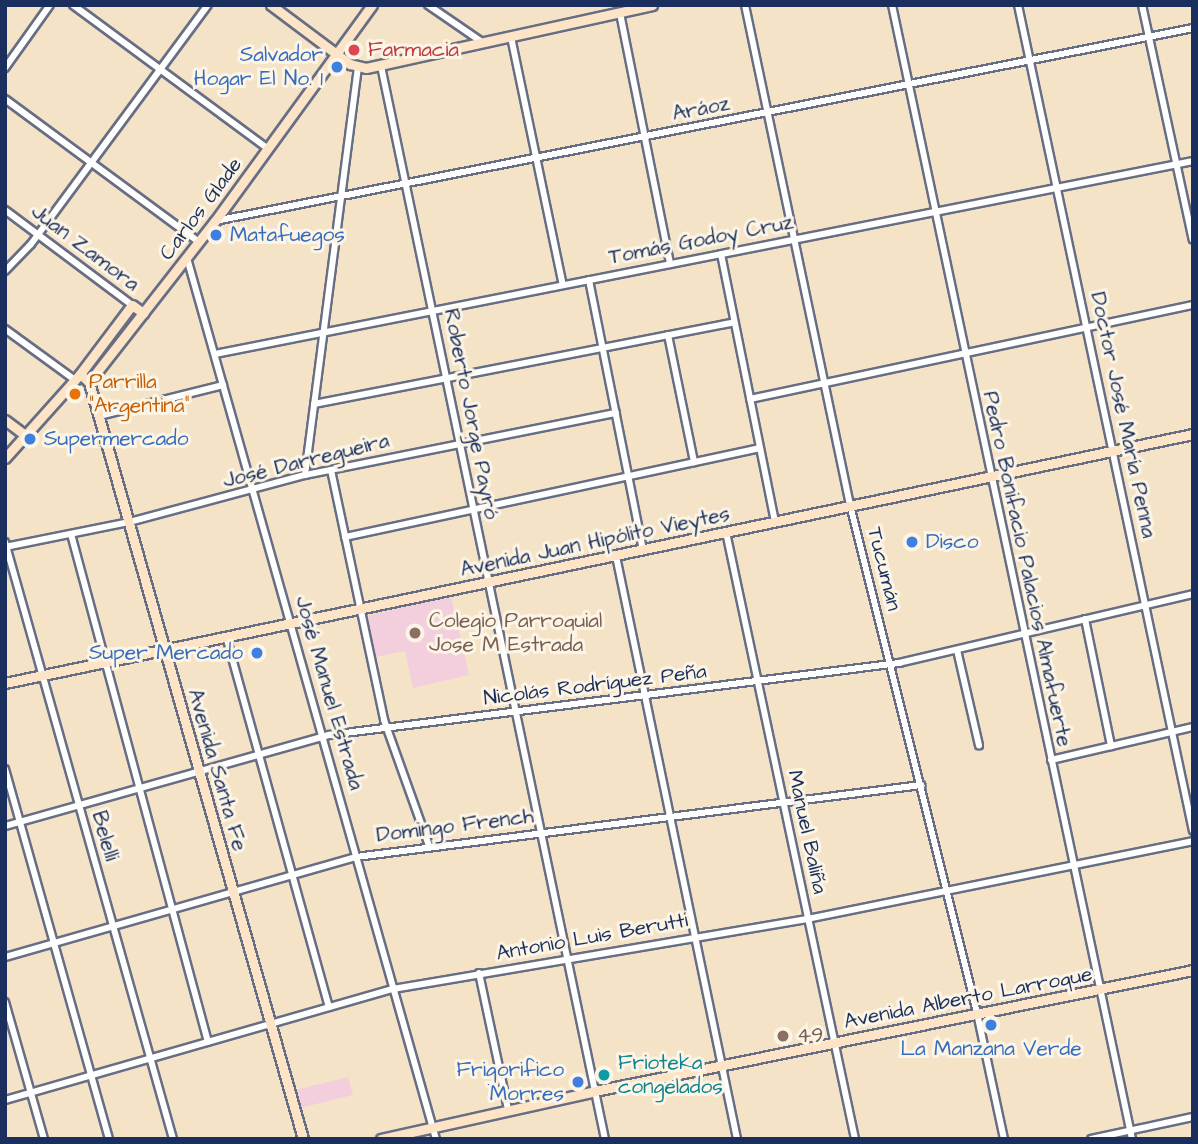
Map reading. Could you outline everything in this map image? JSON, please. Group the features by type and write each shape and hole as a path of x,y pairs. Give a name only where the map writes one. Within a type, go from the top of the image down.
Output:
{"street":[{"path":"5,68 50,5"},
{"path":"73,5 268,149"},
{"path":"5,271 39,235 208,5"},
{"path":"271,5 358,67 381,66 645,6"},
{"name":"Carlos Glade","path":"89,382 215,221 372,5"},
{"path":"428,5 483,43"},
{"name":"Tucumán","path":"745,5 850,505 977,1013 1004,1139"},
{"name":"Pedro Bonifacio Palacios Almafuerte","path":"892,5 989,477 1132,1139"},
{"name":"Doctor José María Penna","path":"1018,5 1193,831"},
{"path":"1142,5 1193,240"},
{"path":"620,13 670,264"},
{"name":"Aráoz","path":"215,221 1193,28"},
{"path":"511,37 563,285"},
{"name":"Roberto Jorge Payró","path":"381,66 605,1139"},
{"path":"305,475 358,67"},
{"path":"5,99 199,242"},
{"name":"Tomás Godoy Cruz","path":"215,354 1193,162"},
{"name":"Juan Zamora","path":"5,210 143,313"},
{"path":"720,254 775,522"},
{"name":"José Manuel Estrada","path":"187,258 436,1139"},
{"path":"589,280 643,550"},
{"path":"5,458 78,377 132,305"},
{"path":"750,400 1193,305"},
{"path":"314,404 734,322"},
{"path":"5,329 89,382"},
{"path":"668,335 694,462"},
{"name":"Avenida Santa Fe","path":"89,382 303,1139"},
{"path":"99,416 223,385"},
{"name":"José Darregueira","path":"6,545 129,522 305,475 616,413"},
{"path":"5,420 26,436"},
{"name":"Avenida Juan Hipólito Vieytes","path":"5,683 1193,434"},
{"path":"345,537 760,448"},
{"path":"331,470 387,728 429,846"},
{"name":"Manuel Baliña","path":"726,532 855,1139"},
{"path":"71,534 208,1042"},
{"name":"Belelli","path":"6,545 173,1139"},
{"path":"616,556 737,1139"},
{"name":"Nicolás Rodríguez Peña","path":"5,826 323,737 890,664 1193,594"},
{"path":"1085,619 1111,746"},
{"path":"226,636 329,1007"},
{"path":"957,650 979,745"},
{"path":"1051,760 1193,727"},
{"path":"5,769 109,1139"},
{"name":"Domingo French","path":"5,957 356,857 920,785"},
{"name":"Antonio Luis Berutti","path":"5,1100 393,989 807,919 1193,841"},
{"name":"Avenida Alberto Larroque","path":"381,1139 508,1109 1193,970"},
{"path":"479,973 508,1109"},
{"path":"5,1002 44,1139"},
{"path":"1091,1139 1193,1117"}],"shaded area":[{"name":"Colegio Parroquial Jose M Estrada","path":"451,596 469,675 413,688 405,651 376,657 367,616"},
{"path":"348,1077 353,1095 300,1108 295,1090"}],"place":[{"name":"Farmacia","path":"354,50"},
{"name":"Salvador Hogar El No. 1","path":"337,67"},
{"name":"Matafuegos","path":"216,235"},
{"name":"Parrilla \"Argentina\"","path":"75,394"},
{"name":"Supermercado","path":"30,439"},
{"name":"Disco","path":"912,542"},
{"name":"Colegio Parroquial Jose M Estrada","path":"415,633"},
{"name":"Super Mercado","path":"257,653"},
{"name":"La Manzana Verde","path":"991,1025"},
{"name":"49","path":"783,1036"},
{"name":"Frioteka congelados","path":"604,1075"},
{"name":"Frigorifico Morres","path":"578,1082"}]}
